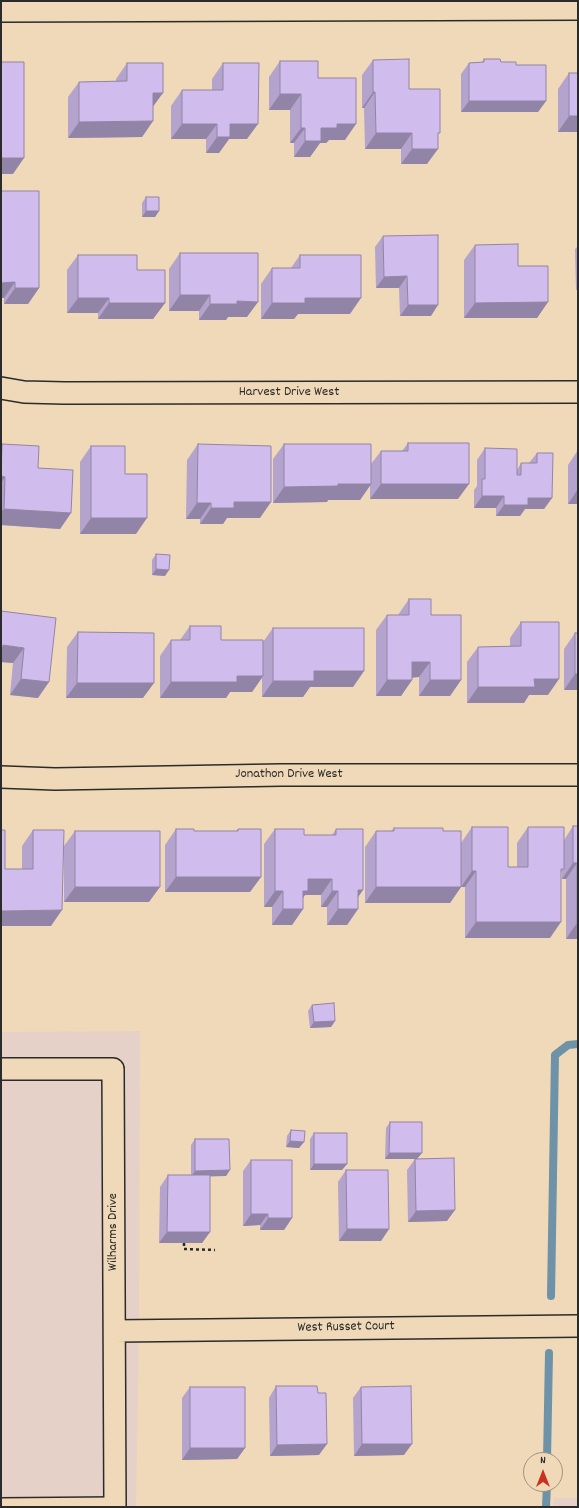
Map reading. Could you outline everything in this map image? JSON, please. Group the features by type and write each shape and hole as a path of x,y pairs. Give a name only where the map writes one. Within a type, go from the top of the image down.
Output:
{"street":[{"path":"1,11 578,9"},
{"name":"Harvest Drive West","path":"1,388 24,392 64,393 578,392"},
{"name":"Jonathon Drive West","path":"1,777 55,779 281,775 578,775"},
{"name":"Wilharms Drive","path":"1,1070 113,1069 115,1505"},
{"name":"West Russet Court","path":"115,1330 578,1326"}],"lane":[{"path":"1,1504 115,1505"}],"path":[{"path":"184,1243 184,1249 215,1250"}],"shaded area":[{"path":"140,1031 139,1330 136,1507 1,1507 1,1032"},
{"path":"554,1498 578,1498 578,1507 553,1507"}],"building":[{"path":"409,59 409,89 440,89 440,133 438,133 438,149 412,149 412,133 376,133 375,92 373,92 373,60"},
{"path":"484,59 500,59 501,62 516,62 516,65 546,65 546,101 469,101 469,63 484,62"},
{"path":"280,61 318,61 318,78 356,78 356,124 337,124 337,128 321,128 321,141 305,141 305,128 301,128 301,94 280,94"},
{"path":"1,62 24,62 24,158 1,158"},
{"path":"127,63 163,63 163,93 153,93 153,121 79,122 79,82 127,81"},
{"path":"223,63 259,63 258,124 230,124 230,137 217,137 217,124 182,124 182,90 223,90"},
{"path":"569,73 578,73 578,116 569,116"},
{"path":"1,191 39,191 39,288 15,288 15,282 1,283"},
{"path":"146,197 159,197 159,211 146,211"},
{"path":"438,235 438,305 408,305 407,276 384,277 383,236"},
{"path":"518,244 518,266 548,266 548,302 475,303 475,245"},
{"path":"180,253 258,253 258,302 237,301 237,304 210,304 210,295 180,295"},
{"path":"78,255 137,255 137,270 165,270 165,303 109,303 109,298 78,298"},
{"path":"300,255 361,255 361,298 305,298 305,303 272,303 272,268 300,268"},
{"path":"408,443 469,443 469,484 381,484 381,451 408,451"},
{"path":"2,444 39,446 38,468 73,470 71,513 4,509 5,477 1,476"},
{"path":"198,444 271,446 271,502 234,502 234,508 211,508 211,503 197,503"},
{"path":"284,444 371,444 371,484 284,487"},
{"path":"91,446 125,446 125,474 147,474 147,518 91,518"},
{"path":"485,448 517,449 517,475 521,475 521,463 537,463 537,453 553,453 552,498 528,498 528,505 504,505 504,496 482,496 482,479 485,479"},
{"path":"156,554 170,555 169,570 156,569"},
{"path":"409,599 431,599 431,615 461,615 461,680 430,680 430,662 412,662 412,680 387,680 387,615 409,615"},
{"path":"1,611 56,618 49,682 21,679 24,648 3,645 3,647 1,647"},
{"path":"521,622 559,622 559,679 534,679 535,687 478,687 478,647 521,646"},
{"path":"190,626 221,626 221,640 263,640 263,676 237,676 237,682 171,682 171,640 190,640"},
{"path":"273,628 364,628 364,671 314,671 314,681 273,681"},
{"path":"78,632 154,633 154,683 77,683"},
{"path":"575,633 578,633 578,674 575,674"},
{"path":"573,826 578,826 578,923 577,863 573,863"},
{"path":"472,827 508,827 508,867 528,867 528,827 564,827 564,869 561,869 561,922 476,922 476,871 472,871"},
{"path":"394,828 443,828 443,831 461,831 461,887 376,887 376,831 394,831"},
{"path":"176,829 194,829 194,831 238,831 238,829 261,829 261,877 176,877"},
{"path":"275,829 304,829 304,835 336,835 336,829 363,829 363,890 358,890 358,909 338,909 338,891 332,891 332,879 308,879 308,891 303,891 303,909 283,909 283,891 275,891"},
{"path":"1,830 5,830 5,869 33,869 33,830 64,830 62,910 1,911"},
{"path":"75,831 160,831 160,887 75,887"},
{"path":"334,1003 335,1021 314,1022 312,1005"},
{"path":"390,1122 422,1122 422,1153 389,1153"},
{"path":"291,1130 305,1131 304,1142 290,1141"},
{"path":"314,1133 347,1133 347,1164 314,1164"},
{"path":"195,1139 229,1139 230,1170 195,1171"},
{"path":"454,1158 455,1210 416,1211 415,1159"},
{"path":"251,1160 292,1160 292,1218 268,1218 268,1214 251,1214"},
{"path":"346,1170 388,1170 389,1229 347,1229"},
{"path":"168,1175 210,1175 210,1232 167,1232"},
{"path":"276,1386 317,1386 318,1393 326,1393 327,1444 277,1445"},
{"path":"411,1386 412,1444 362,1444 361,1387"},
{"path":"190,1387 245,1387 245,1448 190,1448"}],"waterway":[{"path":"551,1296 555,1055 568,1045 578,1044"},
{"path":"547,1452 549,1353"},
{"path":"546,1507 547,1492"}]}
